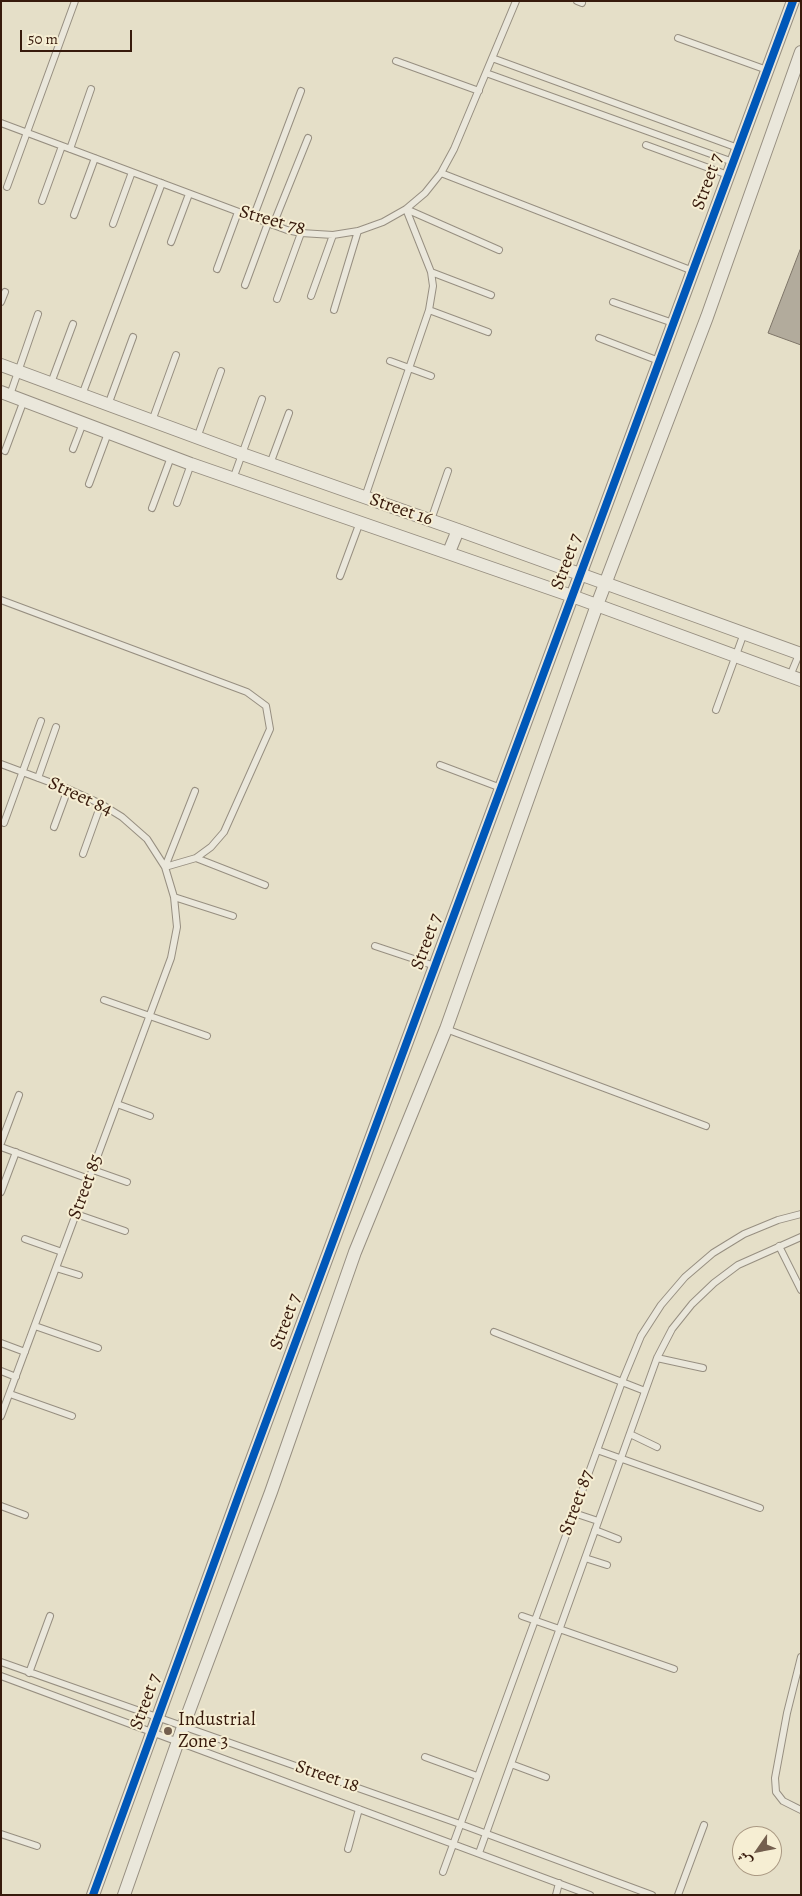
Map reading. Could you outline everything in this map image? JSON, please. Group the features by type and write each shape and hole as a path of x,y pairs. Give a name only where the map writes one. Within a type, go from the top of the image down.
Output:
{"street":[{"name":"Street 7","path":"93,1895 793,1"},
{"path":"124,1895 178,1742 271,1492 355,1252 446,1029 597,605 707,317 801,52"},
{"name":"Street 16","path":"1,365 196,438 431,520 800,653"},
{"name":"Street 16","path":"6,394 171,457 449,552 796,678"},
{"path":"449,552 458,530"}],"lane":[{"path":"7,187 75,1"},
{"name":"Street 78","path":"1,123 270,224 301,233 333,235 358,231 383,222 406,209 425,193 441,173 479,91 516,1"},
{"path":"678,38 767,70"},
{"path":"492,58 738,148"},
{"path":"396,61 479,91"},
{"path":"486,73 733,162"},
{"path":"70,149 91,89"},
{"path":"253,218 301,91"},
{"path":"245,284 308,138"},
{"path":"646,145 728,175"},
{"path":"42,202 62,146"},
{"path":"74,215 95,158"},
{"path":"113,224 132,172"},
{"path":"441,173 693,271"},
{"path":"82,395 162,183"},
{"path":"171,242 189,194"},
{"path":"406,209 499,250"},
{"path":"365,498 428,310 433,286 431,272 406,209"},
{"path":"217,269 238,212"},
{"path":"334,310 358,231"},
{"path":"277,299 301,233"},
{"path":"311,296 333,235"},
{"path":"431,272 490,295"},
{"path":"1,302 5,292"},
{"path":"613,302 673,323"},
{"path":"428,310 488,332"},
{"path":"6,394 18,371 38,314"},
{"path":"51,383 73,324"},
{"path":"108,405 133,337"},
{"path":"599,338 659,361"},
{"path":"152,421 176,355"},
{"path":"390,361 431,376"},
{"path":"196,438 221,372"},
{"path":"233,479 262,399"},
{"path":"5,451 24,400"},
{"path":"270,464 289,413"},
{"path":"73,450 83,423"},
{"path":"89,484 108,433"},
{"path":"152,508 171,457"},
{"path":"177,503 192,464"},
{"path":"431,520 448,471"},
{"path":"340,576 360,522"},
{"path":"1,600 247,692 266,706 270,729 224,832 212,847 196,858 165,867"},
{"path":"716,710 744,633"},
{"path":"796,678 800,653"},
{"path":"4,823 41,721"},
{"path":"38,778 56,727"},
{"name":"Street 84","path":"1,764 102,804 122,817 147,839 165,867 174,896 177,928 171,958"},
{"path":"440,765 501,788"},
{"path":"54,827 68,789"},
{"path":"165,867 195,791"},
{"path":"83,854 102,804"},
{"path":"196,858 265,885"},
{"path":"174,896 233,916"},
{"path":"375,946 435,966"},
{"name":"Street 85","path":"1,1416 171,958"},
{"path":"104,1000 207,1036"},
{"path":"446,1029 706,1126"},
{"path":"1,1143 19,1095"},
{"path":"117,1104 150,1116"},
{"path":"1,1147 89,1179"},
{"path":"1,1192 16,1152"},
{"path":"93,1170 127,1182"},
{"path":"76,1214 125,1231"},
{"name":"Street 87","path":"443,1872 534,1620 622,1382 641,1336 661,1305 685,1277 713,1253 744,1234 778,1220 801,1214"},
{"name":"Street 87","path":"479,1854 657,1358 672,1329 692,1304 714,1283 738,1265 788,1241 801,1237"},
{"path":"25,1239 62,1252"},
{"path":"779,1246 801,1290"},
{"path":"56,1268 79,1275"},
{"path":"35,1326 98,1348"},
{"path":"494,1332 645,1391"},
{"path":"1,1343 25,1352"},
{"path":"657,1358 703,1368"},
{"path":"1,1372 16,1377"},
{"path":"10,1394 72,1416"},
{"path":"630,1434 657,1447"},
{"path":"597,1450 760,1508"},
{"path":"1,1506 25,1515"},
{"path":"574,1512 598,1521"},
{"path":"595,1530 618,1539"},
{"path":"585,1558 607,1565"},
{"path":"29,1672 50,1616"},
{"path":"522,1616 674,1669"},
{"path":"801,1658 787,1714 775,1778 776,1792 783,1801 801,1810"},
{"name":"Street 18","path":"1,1662 460,1824 652,1895"},
{"name":"Street 18","path":"1,1676 590,1895"},
{"path":"425,1757 477,1776"},
{"path":"511,1764 546,1777"},
{"path":"348,1849 359,1809"},
{"path":"678,1895 704,1825"},
{"path":"1,1834 37,1846"},
{"path":"556,1895 559,1883"}],"building":[{"path":"801,250 801,345 768,333"}],"cycle path":[{"path":"93,1895 244,1481 793,1"}],"place":[{"name":"Industrial Zone 3","path":"168,1731"}]}
